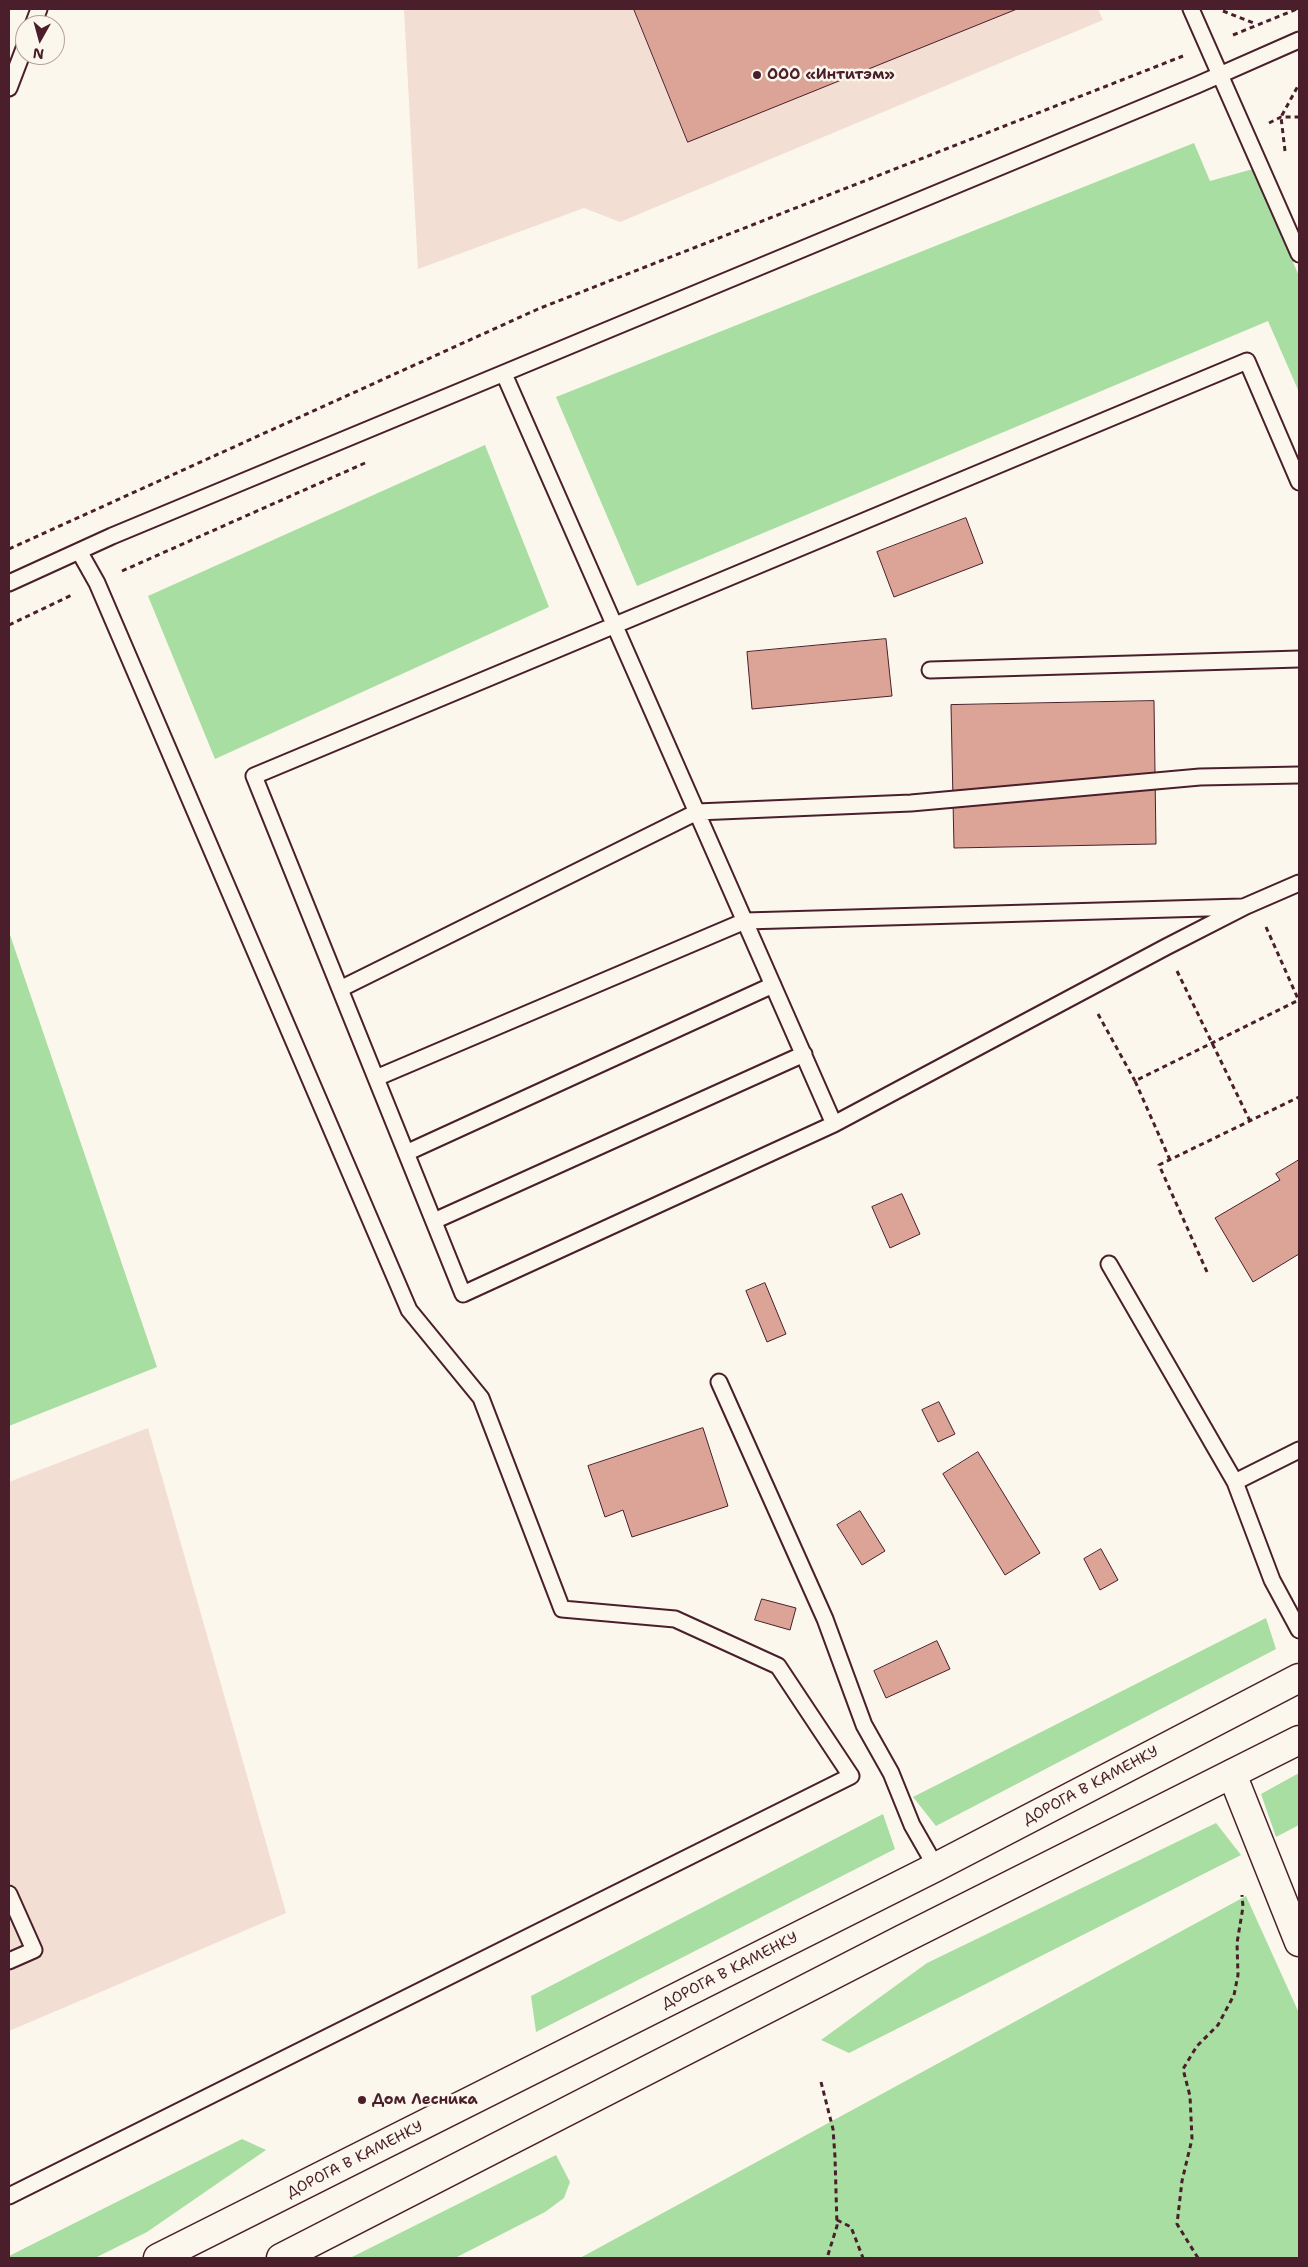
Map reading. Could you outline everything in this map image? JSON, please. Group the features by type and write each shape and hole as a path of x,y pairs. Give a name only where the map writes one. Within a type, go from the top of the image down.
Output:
{"main road":[{"name":"ДОРОГА В КАМЕНКУ","path":"158,2258 936,1867 1299,1678"},
{"path":"281,2258 903,1939 1299,1740"},
{"path":"1232,1774 1299,1942"}],"lane":[{"path":"1192,9 1299,254"},
{"path":"9,583 79,551 1220,75 1299,40"},
{"path":"9,88 18,65"},
{"path":"1299,482 1246,361 254,776 463,1294 834,1124 1166,946 1246,906 1299,883"},
{"path":"504,374 834,1124"},
{"path":"9,2196 851,1776 778,1666 675,1619 562,1609 481,1398 409,1310 97,584 79,551"},
{"path":"930,670 1299,659"},
{"path":"340,989 697,812 911,803 1200,777 1299,775"},
{"path":"376,1078 745,921 1246,906"},
{"path":"406,1153 773,985"},
{"path":"434,1221 804,1054"},
{"path":"1109,1264 1235,1482 1272,1580 1299,1630"},
{"path":"719,1382 825,1619 864,1725 891,1773 912,1825 936,1867"},
{"path":"1235,1482 1299,1450"},
{"path":"9,1894 34,1950 9,1961"}],"path":[{"path":"1222,9 1224,13 1257,24 1297,9"},
{"path":"9,549 538,309 1184,56"},
{"path":"1286,155 1281,116 1299,84"},
{"path":"1281,116 1299,117"},
{"path":"1135,1081 1299,1001 1266,928 1246,906"},
{"path":"1166,946 1250,1121"},
{"path":"1083,991 1135,1081 1170,1160"},
{"path":"1207,1272 1159,1165 1299,1097"},
{"path":"1198,2258 1177,2224 1182,2181 1192,2140 1190,2096 1183,2069 1197,2046 1218,2024 1234,1995 1238,1975 1237,1942 1243,1907 1242,1890"},
{"path":"820,2082 833,2128 837,2220 837,2226 827,2258"},
{"path":"837,2220 851,2227 862,2258"}],"shaded area":[{"path":"404,9 1098,9 1103,20 620,222 584,208 418,269"},
{"path":"148,1428 286,1913 9,2031 9,1482"}],"green space":[{"path":"1194,143 1210,181 1253,169 1299,276 1299,392 1268,321 637,586 556,397"},
{"path":"485,445 549,607 215,759 148,596"},
{"path":"9,932 157,1367 9,1426"},
{"path":"1266,1618 1276,1649 936,1826 913,1797"},
{"path":"1299,1773 1299,1825 1276,1837 1261,1794"},
{"path":"883,1814 895,1849 536,2032 531,1996"},
{"path":"1216,1823 1241,1855 849,2053 821,2040 927,1963"},
{"path":"1246,1896 1299,2013 1299,2258 580,2258"},
{"path":"242,2139 266,2150 147,2232 95,2258 9,2258 9,2256"},
{"path":"556,2155 570,2182 564,2198 545,2212 455,2258 350,2258"}],"building":[{"name":"ООО «Интитэм»","path":"634,9 1017,9 688,142"},
{"path":"966,518 983,563 894,597 877,552"},
{"path":"886,639 892,696 752,709 747,652"},
{"path":"1154,701 1156,844 954,848 951,705"},
{"path":"1299,1160 1299,1254 1253,1282 1215,1218 1280,1180 1276,1174"},
{"path":"902,1194 920,1234 890,1248 872,1207"},
{"path":"765,1283 786,1334 767,1342 746,1291"},
{"path":"939,1402 955,1434 938,1442 922,1410"},
{"path":"703,1428 728,1506 632,1537 623,1510 605,1517 588,1466"},
{"path":"978,1452 1040,1553 1005,1575 943,1474"},
{"path":"860,1511 885,1551 862,1565 837,1525"},
{"path":"1101,1549 1118,1580 1100,1590 1084,1559"},
{"path":"762,1599 796,1608 790,1630 755,1620"},
{"path":"937,1641 950,1669 886,1698 874,1671"}],"place":[{"name":"ООО «Интитэм»","path":"757,75"},
{"name":"Дом Лесника","path":"362,2100"}]}
